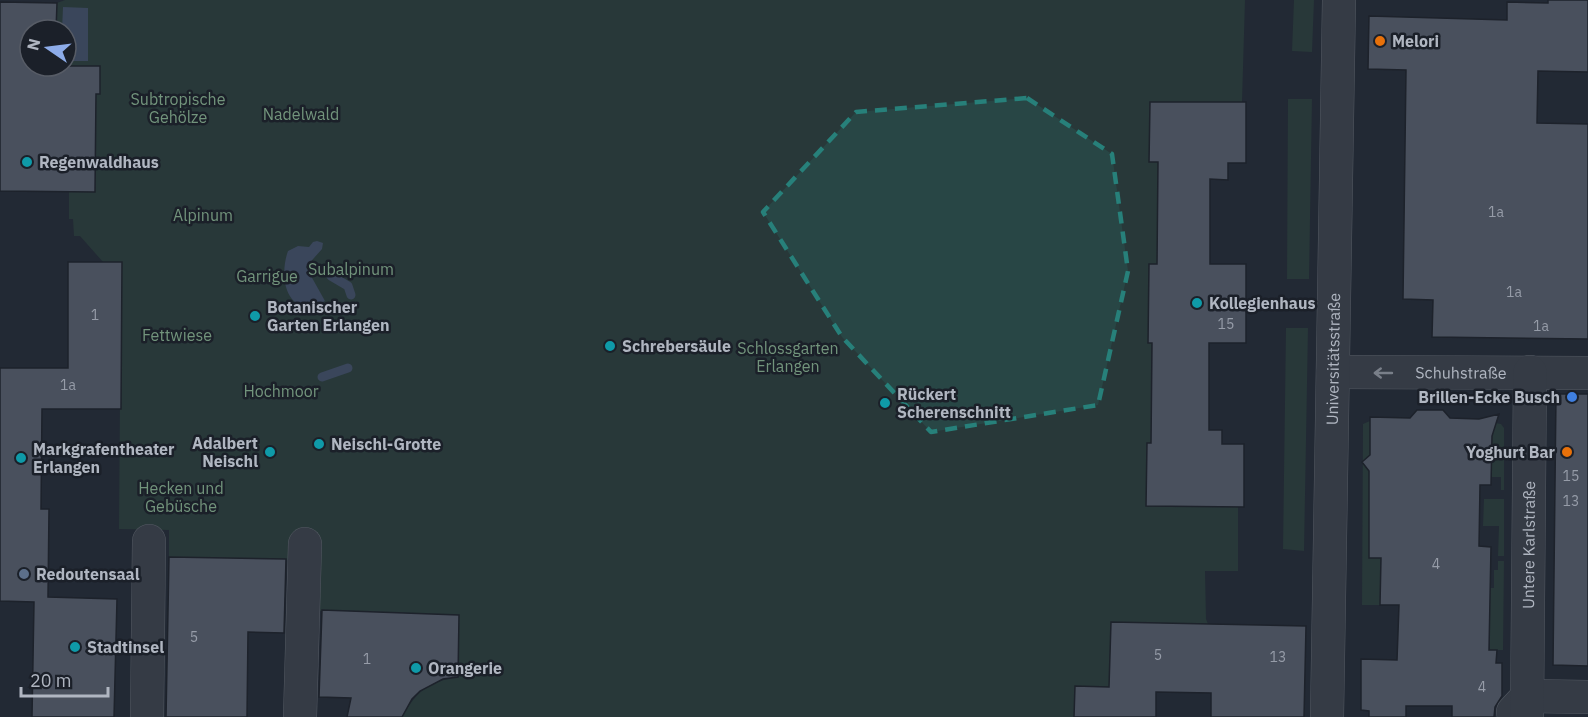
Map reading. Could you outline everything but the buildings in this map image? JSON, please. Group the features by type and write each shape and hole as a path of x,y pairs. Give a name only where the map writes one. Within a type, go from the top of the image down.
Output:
{"street":[{"name":"Universitätsstraße","path":"1327,717 1340,0"},
{"name":"Schuhstraße","path":"1333,372 1588,373"},
{"name":"Untere Karlstraße","path":"1523,710 1530,372"},
{"path":"147,717 149,541"},
{"path":"300,717 304,544"},
{"path":"1523,710 1588,697"}],"highlighted area":[{"path":"1027,98 1112,154 1128,271 1098,405 931,432 842,337 763,212 856,112"}],"green space":[{"name":"Schlossgarten Erlangen","path":"65,0 1245,0 1242,102 1150,102 1149,162 1158,162 1157,264 1149,264 1148,342 1152,343 1151,443 1147,444 1146,506 1238,507 1238,571 1205,571 1208,624 1111,622 1109,687 1075,686 1074,717 402,717 413,700 424,689 458,677 458,615 290,610 291,560 169,557 169,530 119,529 121,263 103,262 80,236 74,236 73,219 69,219 69,192 34,78 78,78 78,18 30,18 31,2 57,3"},
{"path":"1294,0 1314,0 1312,52 1292,51"},
{"path":"1288,99 1312,99 1309,279 1287,279"},
{"path":"1286,328 1308,328 1304,551 1283,549"},
{"path":"1370,421 1370,455 1365,459 1365,466 1369,471 1369,558 1381,558 1380,605 1362,605 1363,424"},
{"path":"1495,423 1501,424 1504,428 1504,490 1501,490 1501,477 1492,477 1492,436"},
{"path":"1484,499 1504,499 1504,556 1498,556 1499,526 1483,526"},
{"path":"1498,561 1504,561 1503,650 1490,650 1490,588 1494,588 1494,570 1498,570"}],"water":[{"path":"63,7 88,8 88,61 78,61 78,18 63,18"},
{"path":"317,241 323,243 322,249 306,267 325,301 305,307 295,302 287,289 284,273 286,258 288,251 298,246 309,247"}],"waterway":[{"path":"331,276 348,286 351,295"},
{"path":"322,377 348,368"}],"place":[{"name":"Melori","path":"1380,41"},
{"name":"Regenwaldhaus","path":"27,162"},
{"name":"Kollegienhaus","path":"1197,303"},
{"name":"Botanischer Garten Erlangen","path":"255,316"},
{"name":"Schrebersäule","path":"610,346"},
{"name":"Brillen-Ecke Busch","path":"1572,397"},
{"name":"Rückert Scherenschnitt","path":"885,403"},
{"name":"Neischl-Grotte","path":"319,444"},
{"name":"Adalbert Neischl","path":"270,452"},
{"name":"Yoghurt Bar","path":"1567,452"},
{"name":"Markgrafentheater Erlangen","path":"21,458"},
{"name":"Redoutensaal","path":"24,574"},
{"name":"Stadtinsel","path":"75,647"},
{"name":"Orangerie","path":"416,668"}],"park label":[{"name":"Subtropische Gehölze","path":"178,108"},
{"name":"Nadelwald","path":"301,114"},
{"name":"Alpinum","path":"203,215"},
{"name":"Subalpinum","path":"351,269"},
{"name":"Garrigue","path":"267,276"},
{"name":"Fettwiese","path":"177,335"},
{"name":"Hochmoor","path":"281,391"},
{"name":"Hecken und Gebüsche","path":"181,497"}]}
